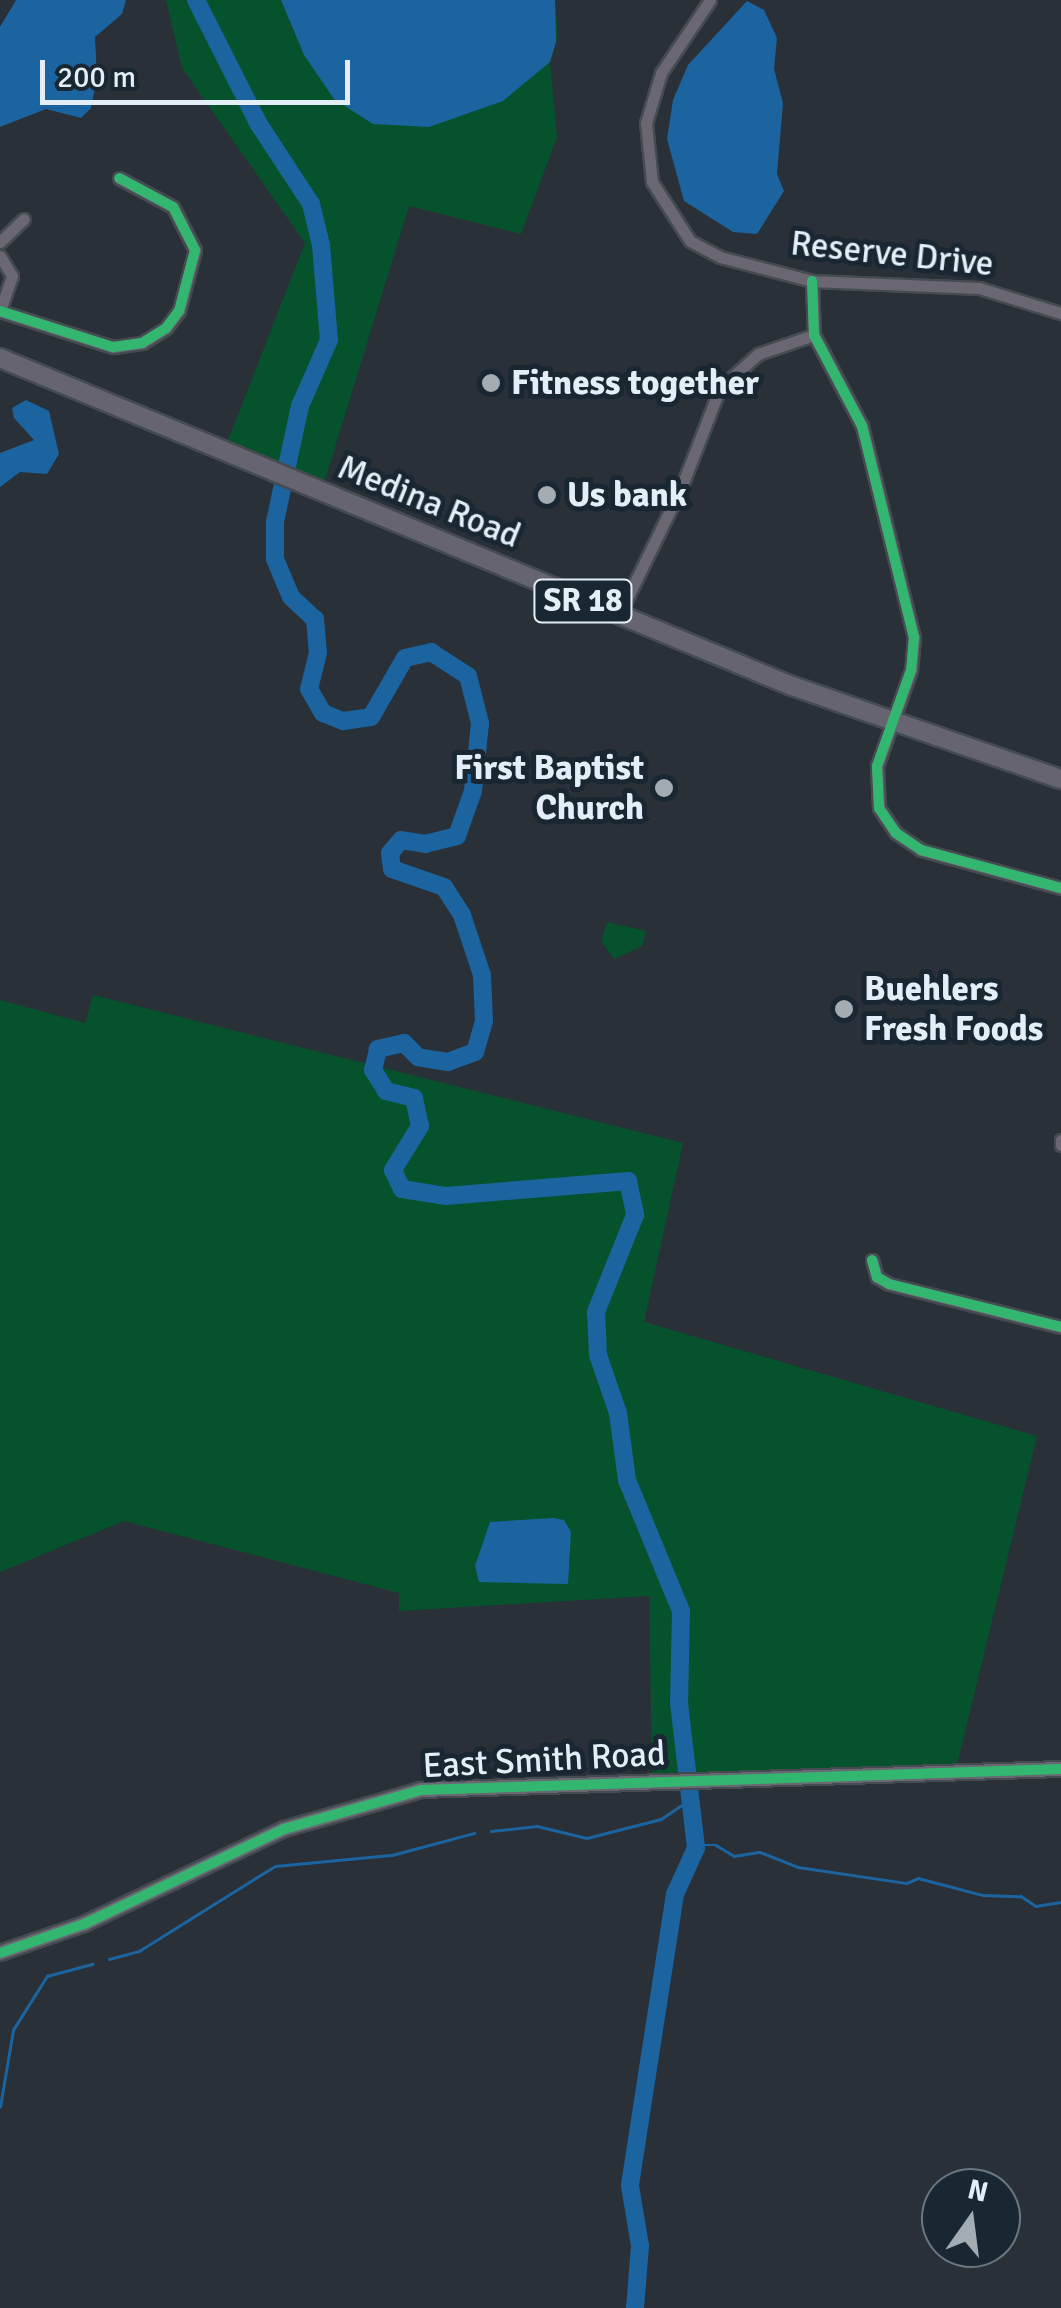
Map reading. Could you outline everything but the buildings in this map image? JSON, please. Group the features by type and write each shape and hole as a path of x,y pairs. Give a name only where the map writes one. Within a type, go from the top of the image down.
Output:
{"highway":[{"name":"Medina Road","path":"0,358 618,616 890,724 1061,779"}],"street":[{"name":"Reserve Drive","path":"710,0 654,89 645,143 652,182 678,229 704,250 812,281 979,288 1061,314"},
{"path":"0,256 12,276 0,311 113,347 142,343 179,311 195,250 186,225 153,192 119,178"},
{"path":"0,242 24,220"},
{"path":"812,281 814,335 862,426 912,623 911,670 890,724 876,788 879,808 896,833 921,850 1061,888"},
{"path":"618,616 681,488 720,388 758,354 814,335"},
{"path":"872,1260 876,1277 889,1284 1061,1327"},
{"name":"East Smith Road","path":"0,1953 84,1924 284,1829 421,1790 1061,1769"}],"green space":[{"path":"166,0 555,0 558,36 550,62 557,137 521,234 409,206 321,493 223,453 305,243 182,68"},
{"path":"607,922 646,931 642,946 614,959 601,941"},
{"path":"93,995 683,1143 644,1322 1037,1436 957,1765 652,1774 649,1596 399,1611 399,1593 124,1521 0,1572 0,1000 85,1023"}],"water":[{"path":"16,0 126,0 122,14 95,37 97,78 91,108 81,118 46,109 0,127 0,27"},
{"path":"281,0 555,0 556,42 550,62 503,101 429,127 373,124 334,99 304,55"},
{"path":"747,1 764,10 777,38 774,69 783,103 777,174 784,191 757,234 733,232 684,201 667,139 673,100 688,65"},
{"path":"26,400 49,411 59,454 47,474 20,472 0,487 0,453 34,440 14,418 12,408"},
{"path":"564,1520 571,1532 568,1584 479,1582 475,1566 490,1522"}],"waterway":[{"path":"196,0 258,123 311,204 321,245 329,340 300,406 275,522 275,559 291,597 315,619 318,653 309,689 323,713 343,721 371,717 405,658 431,652 468,676 480,723 473,791 457,836 426,844 401,840 390,853 392,869 444,887 462,915 482,975 484,1021 475,1052 448,1062 418,1057 404,1043 378,1049 373,1070 386,1091 414,1098 420,1126 393,1170 402,1189 446,1196 628,1181 635,1215 596,1312 598,1355 618,1413 627,1480 681,1611 679,1703 696,1848 675,1894 630,2186 640,2246 635,2308"},
{"path":"491,1831 537,1826 587,1838 661,1819 688,1801"},
{"path":"109,1959 139,1951 275,1866 392,1855 474,1833"},
{"path":"695,1845 716,1845 734,1856 760,1852 798,1867 907,1883 918,1878 983,1895 1021,1896 1036,1906 1061,1902"},
{"path":"0,2107 13,2030 47,1976 92,1964"}],"cycle path":[{"path":"0,311 113,347 142,343 166,328 179,311 195,250 173,207 119,178"},
{"path":"812,281 814,335 862,426 914,637 911,670 877,766 879,808 896,833 921,850 1061,888"},
{"path":"872,1260 877,1277 889,1284 1061,1327"},
{"path":"0,1953 84,1924 284,1829 421,1790 1061,1769"}],"place":[{"name":"Fitness together","path":"491,383"},
{"name":"Us bank","path":"547,495"},
{"name":"First Baptist Church","path":"664,788"},
{"name":"Buehlers Fresh Foods","path":"844,1009"}]}
